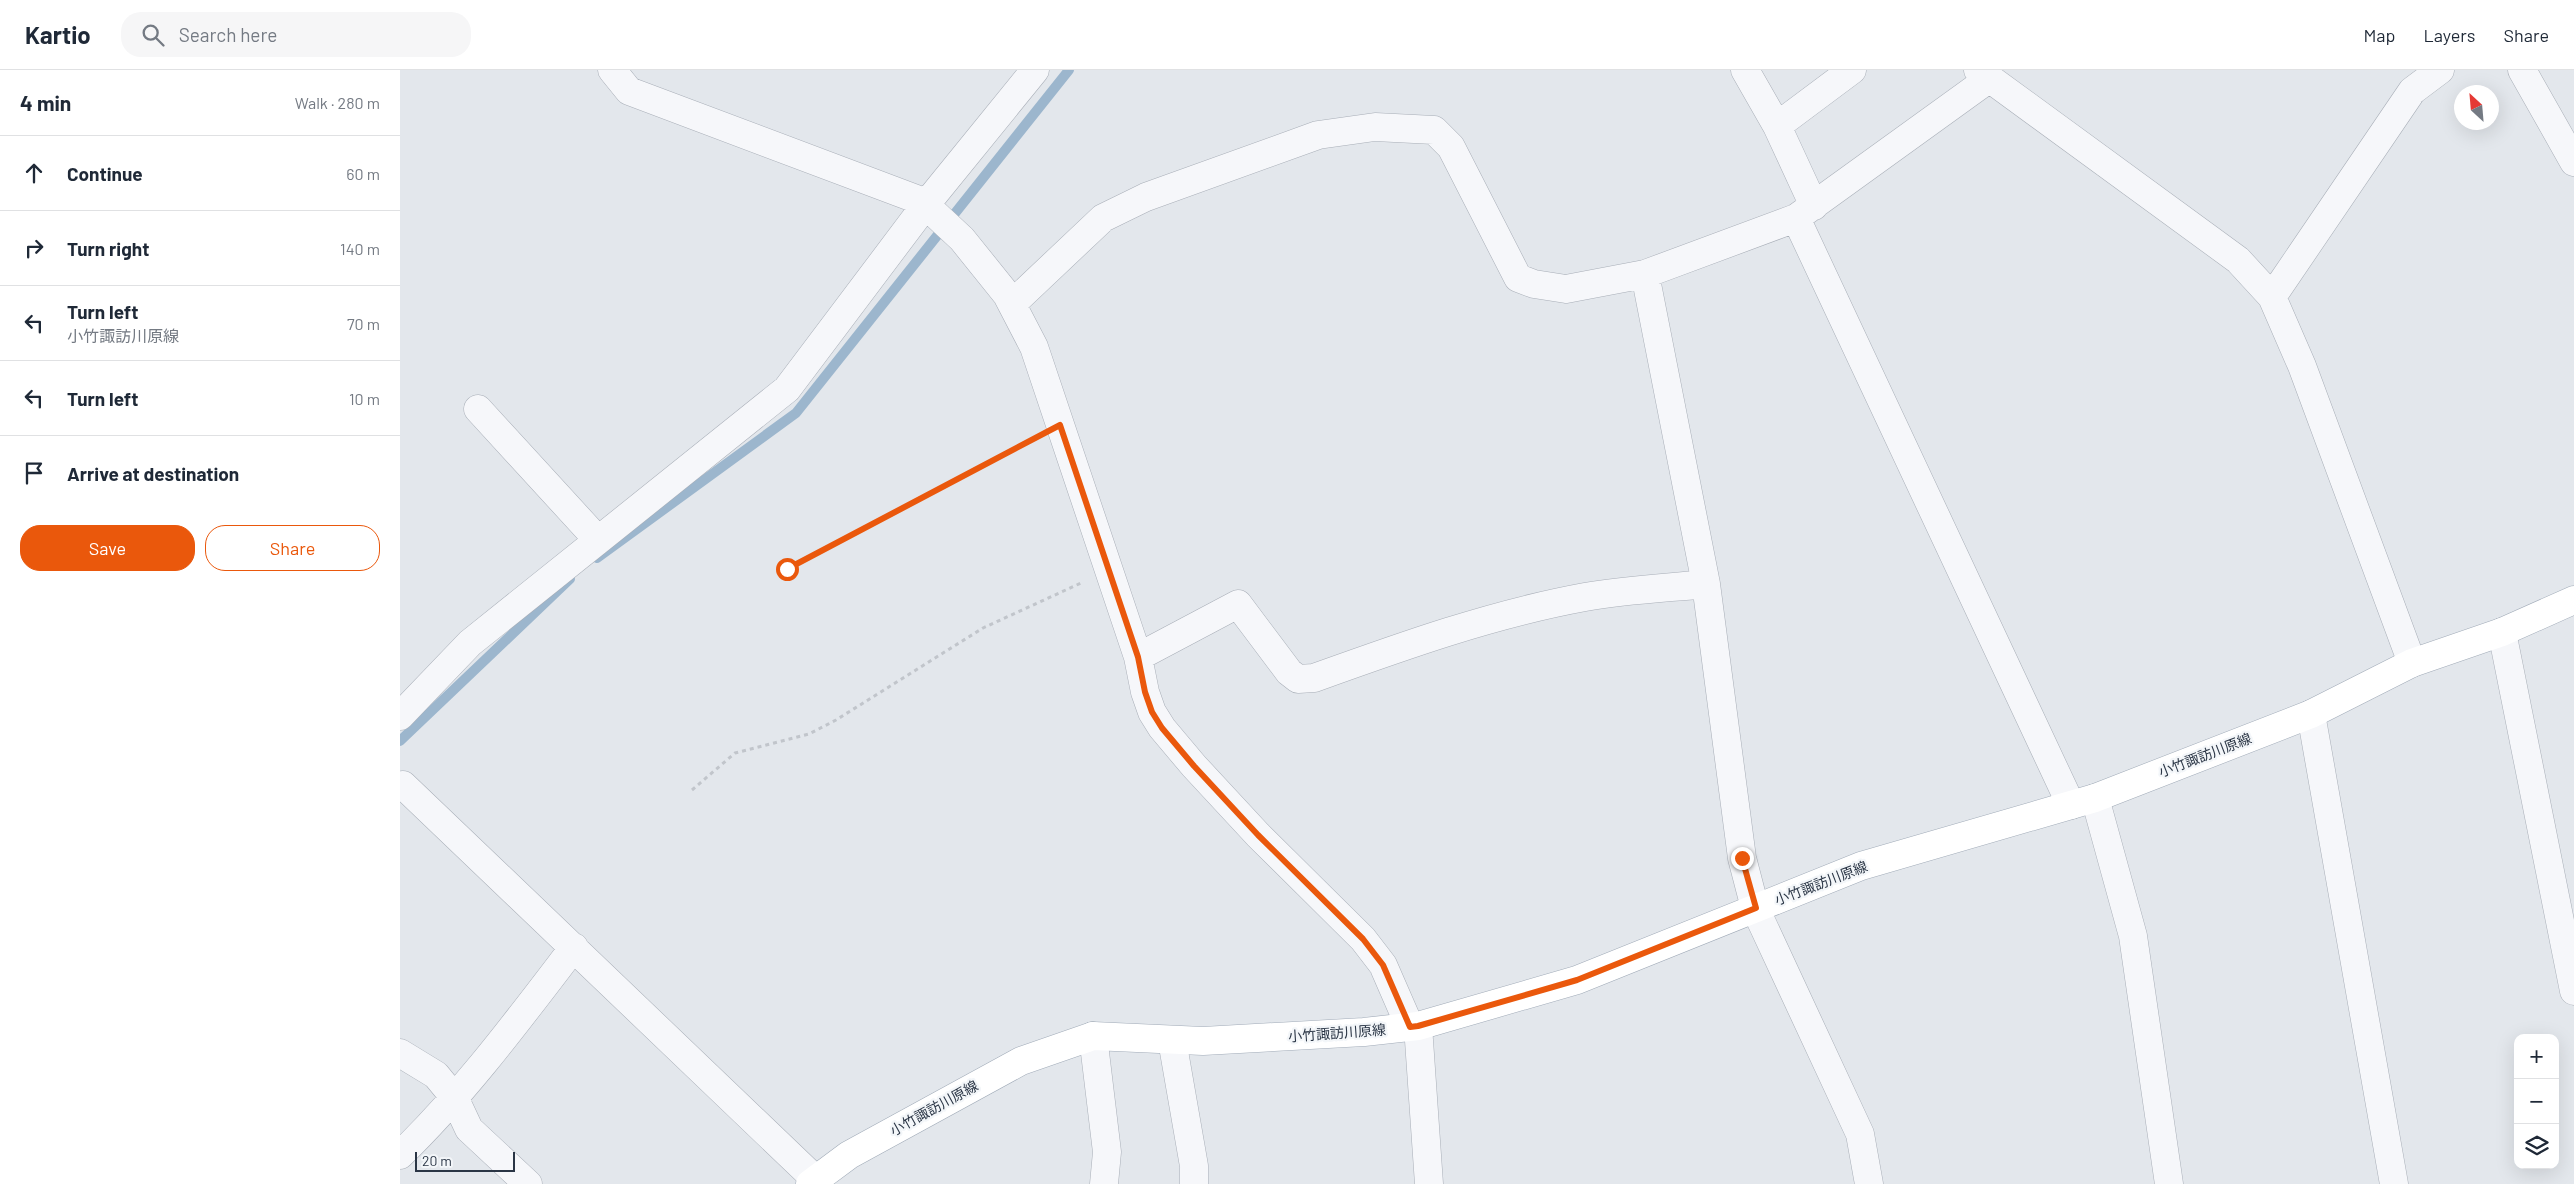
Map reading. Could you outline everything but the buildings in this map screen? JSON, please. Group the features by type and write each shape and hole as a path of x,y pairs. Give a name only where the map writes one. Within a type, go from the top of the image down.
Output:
{"main road":[{"name":"小竹諏訪川原線","path":"813,1182 849,1155 1021,1061 1093,1036 1203,1041 1364,1032 1414,1027 1577,980 1861,866 2083,802 2310,714 2412,663 2502,632 2574,600"}],"street":[{"path":"612,70 629,91 930,208 962,239 1012,304 1034,347 1138,657 1145,692 1152,712 1162,728 1194,766 1258,835 1363,939 1383,965 1414,1027 1429,1184"},
{"path":"400,716 470,643 787,389 930,208 1034,70"},
{"path":"1745,70 1777,126 1805,212 2083,802 2132,936 2169,1184"},
{"path":"1777,126 1852,70"},
{"path":"2272,296 2412,91 2440,70"},
{"path":"2522,70 2574,162"},
{"path":"1012,304 1103,218 1146,197 1318,135 1375,126 1434,130 1451,147 1518,278 1534,284 1566,289 1645,274 1805,212 1984,74 2238,260 2272,296 2302,366 2412,663"},
{"path":"1645,274 1706,584 1742,858 1756,908 1820,1052 1860,1134 1869,1184"},
{"path":"478,409 598,540"},
{"path":"1138,657 1238,604 1289,672 1298,679 1314,678 1451,629 1520,611 1587,597 1706,584"},
{"path":"2502,632 2574,991"},
{"path":"2310,714 2394,1184"},
{"path":"403,785 574,947 813,1182"},
{"path":"400,1155 432,1125 498,1046 574,947"},
{"path":"1093,1036 1107,1152 1104,1184"},
{"path":"1172,1040 1194,1166 1194,1184"},
{"path":"400,1053 436,1075 454,1097 469,1129 528,1184"}],"path":[{"path":"787,569 1060,425"},
{"path":"692,790 735,753 809,734 836,720 983,628 1109,571"}],"waterway":[{"path":"597,558 796,413 1069,70"},
{"path":"400,741 570,579"}],"route":[{"path":"787,569 1060,425 1138,657 1140,674 1152,712 1162,728 1194,766 1258,835 1339,913 1363,939 1383,965 1410,1027 1577,980 1756,908 1742,858"}]}
